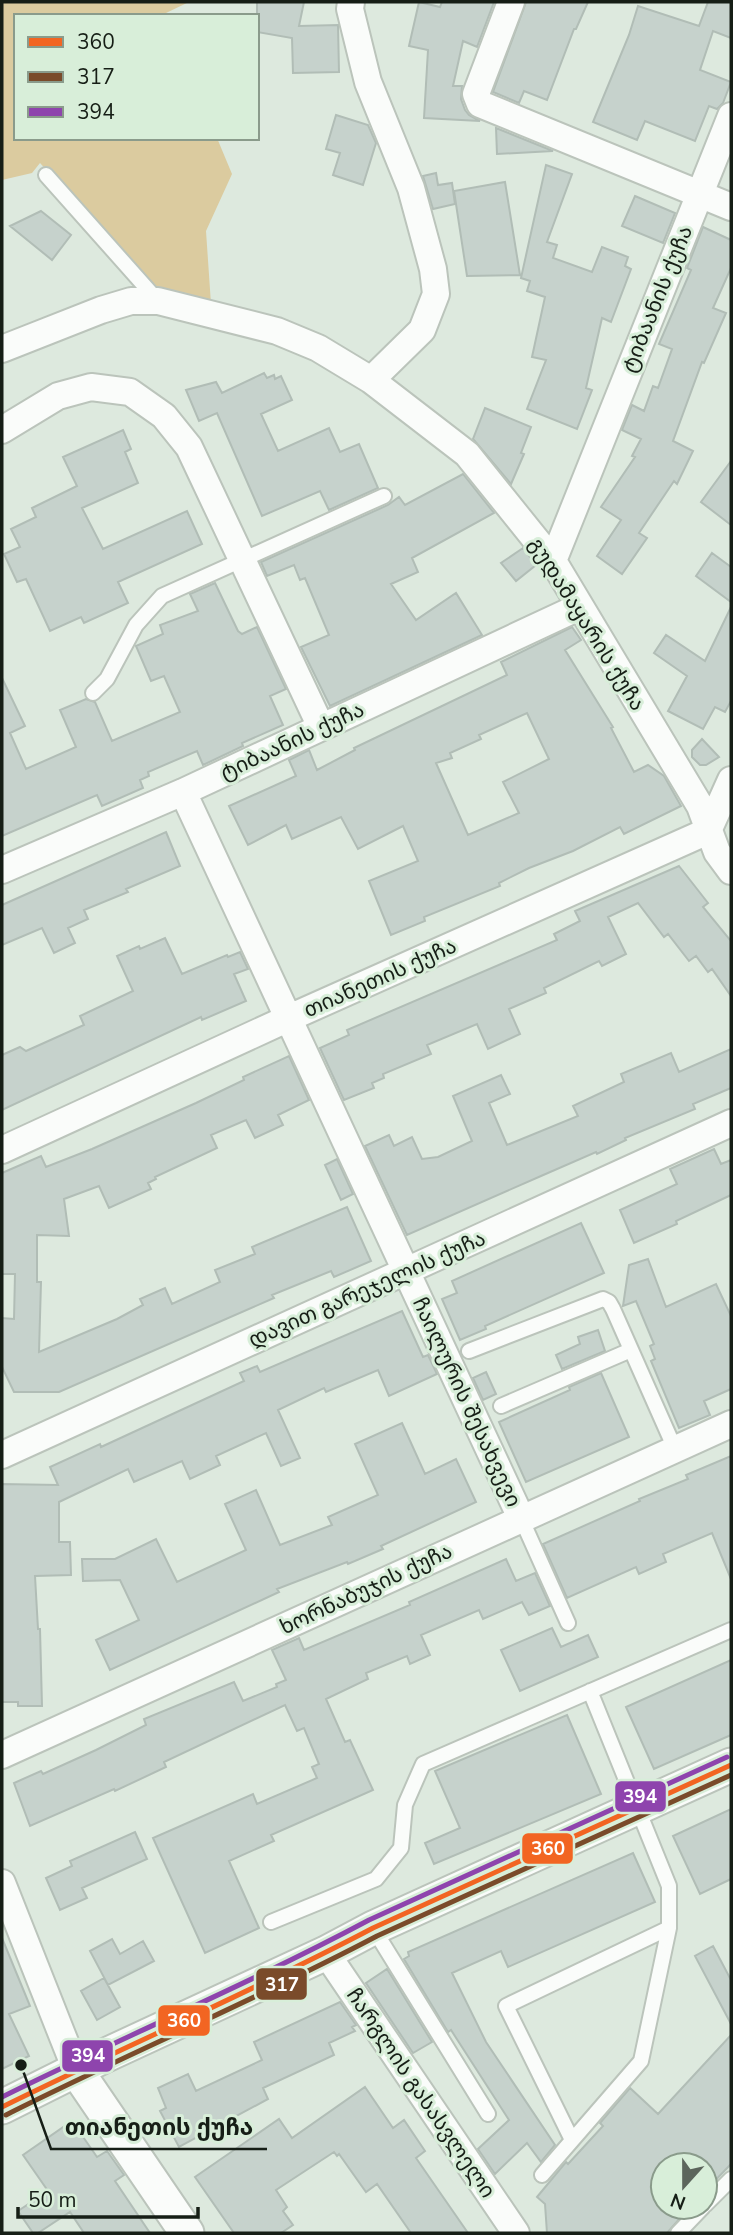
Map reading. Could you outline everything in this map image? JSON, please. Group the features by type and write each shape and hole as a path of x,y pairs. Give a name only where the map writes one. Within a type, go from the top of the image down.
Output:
{"street":[{"path":"351,2 350,9 368,82 411,188 433,269 436,294 422,330 371,380"},
{"path":"511,2 476,94 480,104 731,207"},
{"name":"ტიბაანის ქუჩა","path":"553,561 731,116"},
{"name":"გუდამაყარის ქუჩა","path":"2,349 101,310 131,301 159,300 277,331 318,348 371,380 467,454 553,561 700,806 717,852 731,871"},
{"path":"2,430 58,396 91,387 130,392 164,416 189,447 321,727"},
{"name":"ტიბაანის ქუჩა","path":"2,870 183,792 579,607"},
{"path":"708,831 731,780"},
{"name":"ჩაილურის შესახვევი","path":"183,792 521,1518"},
{"name":"თიანეთის ქუჩა","path":"2,1150 289,1018 708,831"},
{"name":"დავით გარეჯელის ქუჩა","path":"2,1455 731,1123"},
{"name":"ხორნაბუჯის ქუჩა","path":"2,1755 731,1424"},
{"path":"2,2107 373,1928 731,1765"},
{"path":"2,1882 76,2070 187,2233"},
{"name":"ჩარგლის გასასვლელი","path":"326,1953 516,2233"}],"lane":[{"path":"46,175 159,300"},
{"path":"93,693 107,679 135,625 162,596 384,496"},
{"path":"470,1351 603,1299 610,1302 675,1449"},
{"path":"500,1406 631,1350"},
{"path":"521,1518 568,1623"},
{"path":"271,1922 376,1879 401,1848 405,1805 423,1764 731,1630"},
{"path":"541,2175 641,2061 669,1928 669,1886 590,1691"},
{"path":"373,1928 488,2114"},
{"path":"572,2140 506,2006 669,1928"}],"shaded area":[{"path":"2,2 189,2 166,14 14,14 14,140 218,140 232,174 206,231 211,304 162,294 40,163 32,173 2,180"}],"building":[{"path":"257,2 304,2 299,26 338,25 339,72 293,73 292,38 259,32"},
{"path":"419,2 440,7 442,2 494,2 477,47 463,41 453,86 462,86 461,99 465,110 480,121 424,118 428,50 409,46"},
{"path":"526,2 588,2 574,29 547,100 524,91 519,103 493,92"},
{"path":"708,2 731,2 731,38 713,31 700,70 731,82 723,103 717,109 709,106 695,141 645,121 637,140 593,122 638,6 699,26"},
{"path":"336,115 368,125 376,143 363,185 333,175 340,153 326,149"},
{"path":"496,128 553,151 497,154"},
{"path":"546,165 572,174 547,242 557,245 553,258 592,272 602,247 628,257 625,266 631,269 611,322 602,318 586,388 592,390 577,429 527,409 546,360 532,357 545,297 527,291 530,281 521,278"},
{"path":"436,173 438,185 452,183 455,204 433,209 423,176"},
{"path":"505,182 520,275 467,276 454,191"},
{"path":"635,196 675,213 663,243 622,226"},
{"path":"41,211 71,235 52,260 10,226"},
{"path":"703,227 731,240 731,268 713,308 726,313 704,363 702,362 673,441 693,451 677,484 674,481 639,533 647,538 622,574 597,556 621,520 601,507 635,457 632,456 641,439 622,430 632,405 644,411 653,386 658,388 672,349 659,344 691,270 687,268"},
{"path":"264,373 267,378 274,375 275,379 281,376 292,400 261,414 278,451 329,428 340,452 359,444 378,488 329,510 320,491 262,516 217,413 199,421 186,390 216,382 222,393"},
{"path":"485,408 531,427 521,453 524,454 511,484 473,439"},
{"path":"123,430 131,449 125,452 138,483 82,508 103,549 187,511 202,544 118,582 128,603 84,623 81,617 50,631 26,579 17,582 4,554 20,547 11,529 36,517 32,508 77,486 63,457"},
{"path":"731,461 731,525 701,502"},
{"path":"463,474 494,513 412,558 418,572 391,584 416,620 456,593 482,635 330,706 301,647 329,635 305,578 300,580 294,565 267,576 261,562 388,505 399,497 405,505"},
{"path":"523,548 536,565 516,581 501,563"},
{"path":"712,553 731,567 731,602 696,576"},
{"path":"215,583 238,631 242,634 257,627 286,689 270,696 283,725 242,743 243,746 203,765 197,751 148,772 149,776 140,780 143,788 102,806 97,795 2,836 2,678 25,726 10,733 26,769 76,747 60,710 86,699 95,702 112,741 180,712 164,676 151,681 136,646 163,634 160,625 198,611 190,594"},
{"path":"731,607 731,701 725,712 715,707 703,729 668,711 687,676 654,653 666,635 705,661"},
{"path":"572,627 581,640 565,650 613,727 611,728 634,772 648,765 664,776 681,806 624,834 620,827 573,851 529,868 499,883 500,886 424,917 425,921 391,935 369,881 418,861 403,826 358,849 341,817 292,839 286,825 248,845 229,806 296,776 289,760 309,750 317,770 355,750 354,748 507,675 501,662","holes":["527,713 549,759 503,782 519,813 468,835 436,763 452,758 450,753 481,739 479,735"]},
{"path":"702,739 719,757 706,765 700,765 692,757 692,750"},
{"path":"166,832 180,866 84,910 88,919 68,928 75,943 54,953 42,928 2,945 2,905"},
{"path":"679,866 708,903 703,907 731,941 731,996 712,969 708,972 696,956 689,961 668,934 664,937 638,903 608,917 626,954 602,966 599,961 544,988 546,993 509,1009 520,1034 488,1049 477,1024 427,1045 431,1054 383,1074 384,1078 372,1083 374,1088 344,1100 320,1048 349,1035 347,1030 557,940 554,934 580,921 575,911"},
{"path":"165,938 182,974 240,952 248,969 234,974 246,1001 202,1020 201,1017 2,1110 2,1055 20,1047 26,1051 84,1025 80,1016 133,991 117,956"},
{"path":"731,1049 731,1088 693,1104 695,1109 407,1235 365,1146 389,1135 394,1146 412,1137 422,1159 438,1157 472,1141 453,1096 501,1075 510,1094 489,1103 507,1145 578,1116 573,1106 624,1082 621,1074 671,1053 679,1072"},
{"path":"289,1056 309,1100 278,1115 283,1125 255,1138 246,1120 211,1135 217,1148 155,1177 156,1179 148,1183 151,1189 109,1208 99,1186 64,1199 69,1236 37,1235 37,1282 41,1282 39,1352 117,1319 143,1305 140,1299 165,1288 172,1304 220,1282 215,1270 255,1254 252,1247 347,1207 371,1261 334,1277 331,1271 272,1295 274,1298 59,1392 14,1392 2,1367 2,1318 14,1319 15,1274 2,1274 2,1173 41,1156 46,1167 92,1149 196,1103"},
{"path":"714,1149 721,1164 731,1160 731,1195 634,1243 620,1210 677,1184 670,1169"},
{"path":"337,1159 353,1194 341,1200 325,1165"},
{"path":"581,1223 604,1273 485,1326 486,1329 460,1340 442,1299 457,1293 452,1281"},
{"path":"648,1259 666,1307 716,1284 731,1316 731,1389 704,1401 710,1415 679,1428 651,1361 655,1359 650,1346 654,1344 636,1301 623,1306 629,1265"},
{"path":"402,1311 423,1357 428,1355 437,1374 389,1396 378,1370 326,1392 324,1388 278,1410 300,1458 281,1466 266,1433 216,1456 220,1465 190,1479 182,1461 134,1482 128,1469 59,1502 59,1542 70,1542 71,1575 35,1576 40,1629 42,1706 18,1706 18,1702 2,1702 2,1484 58,1485 50,1467 100,1444 101,1447 244,1381 240,1373 257,1366 260,1372"},
{"path":"598,1330 605,1351 562,1369 556,1355 580,1344 578,1337"},
{"path":"486,1372 496,1394 483,1400 473,1378"},
{"path":"601,1373 629,1437 526,1482 499,1422"},
{"path":"402,1423 425,1474 456,1459 476,1502 381,1546 383,1549 277,1589 279,1592 110,1670 96,1640 139,1620 120,1580 83,1581 82,1559 115,1559 156,1539 177,1582 246,1550 225,1504 256,1490 280,1545 332,1525 328,1517 378,1495 355,1444"},
{"path":"731,1456 731,1579 712,1533 663,1554 666,1562 639,1574 636,1567 567,1598 543,1544 688,1479 686,1475"},
{"path":"506,1559 516,1581 535,1573 550,1606 529,1615 522,1602 483,1619 479,1610 421,1635 430,1655 410,1664 407,1656 366,1673 368,1679 326,1699 345,1742 350,1740 373,1790 271,1835 274,1841 229,1861 259,1928 205,1953 153,1838 253,1794 257,1804 317,1778 312,1767 319,1764 304,1728 297,1731 285,1705 164,1762 166,1767 30,1826 14,1783 41,1771 43,1774 96,1750 146,1725 144,1719 234,1682 243,1701 277,1687 276,1684 286,1680 272,1650 299,1638 304,1650 410,1605 409,1602"},
{"path":"552,1628 561,1647 588,1635 598,1657 520,1691 501,1650"},
{"path":"731,1660 731,1735 654,1769 626,1707"},
{"path":"567,1715 601,1794 434,1864 425,1843 460,1828 435,1771"},
{"path":"731,1809 731,1879 700,1894 673,1836"},
{"path":"135,1832 147,1859 82,1888 87,1898 60,1910 46,1878 72,1866 70,1861"},
{"path":"633,1853 655,1902 508,1967 501,1951 452,1973 486,2042 555,2145 541,2162 527,2143 495,2174 478,2149 509,2120 451,2030 448,2032 404,1959 409,1956 408,1952"},
{"path":"2,1938 30,2006 9,2014 29,2056 2,2069"},
{"path":"112,1939 120,1954 143,1941 154,1961 108,1985 90,1951"},
{"path":"713,1946 731,1980 731,2024 695,1956"},
{"path":"387,1969 432,2042 413,2053 366,1983"},
{"path":"104,1978 120,2007 97,2020 81,1991"},
{"path":"340,2002 356,2025 352,2027 355,2031 329,2043 334,2055 263,2088 268,2099 179,2147 160,2111 166,2108 158,2088 188,2074 196,2091 262,2060 254,2042"},
{"path":"731,2035 731,2164 719,2176 719,2151 649,2151 649,2221 678,2221 667,2233 547,2233 545,2204 537,2197 566,2162 568,2164 603,2126 600,2123 630,2088 658,2114"},
{"path":"365,2087 393,2128 404,2120 425,2151 416,2158 468,2233 411,2233 377,2184 366,2192 339,2154 337,2156 334,2152 276,2190 287,2207 283,2211 293,2225 281,2233 234,2233 195,2177 279,2119 292,2138"},
{"path":"72,2121 97,2157 107,2151 124,2175 115,2181 150,2233 84,2233 70,2212 38,2233 33,2233 18,2211 48,2191 23,2155"}],"transit line":[{"name":"394","path":"2,2097 369,1920 727,1757"},
{"name":"360","path":"2,2107 373,1928 731,1765"},
{"name":"317","path":"6,2115 377,1936 731,1775"}],"place":[{"name":"თიანეთის ქუჩა","path":"21,2065"}]}
